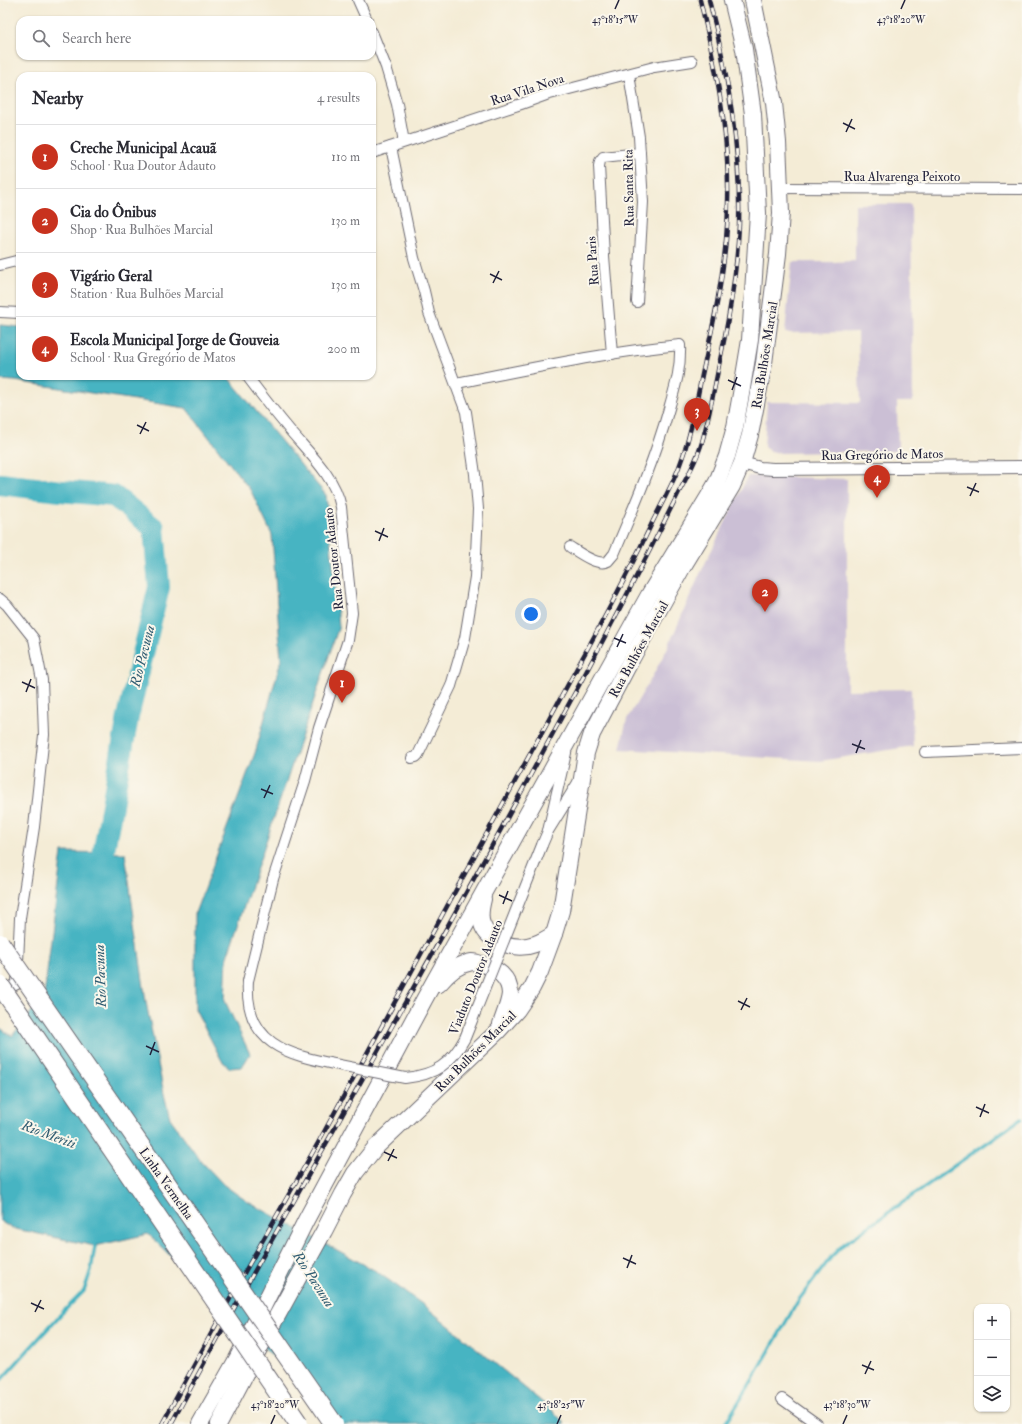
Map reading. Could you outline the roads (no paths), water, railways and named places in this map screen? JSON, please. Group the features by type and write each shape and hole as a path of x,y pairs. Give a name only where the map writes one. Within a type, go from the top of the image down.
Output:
{"highway":[{"name":"Linha Vermelha","path":"0,942 334,1424"},
{"name":"Linha Vermelha","path":"0,985 299,1424"}],"main road":[{"name":"Rua Bulhões Marcial","path":"244,1362 324,1231 342,1194 355,1173 375,1148 498,1031 517,1010 532,988 540,972 561,911 586,753 592,734 649,595 702,508 719,476 731,444 750,340 758,213 753,114 744,50 732,0"},
{"name":"Rua Bulhões Marcial","path":"244,1362 306,1220 425,998 571,734 682,568 718,510 742,462 750,435 764,363 778,254 781,213 781,188 774,103 753,0"},
{"path":"484,892 481,922 485,931 493,938 504,944 518,947 534,945 554,934"},
{"path":"425,998 451,972 463,965 473,962 487,965 500,972 507,981 510,994 506,1011 498,1031"},
{"path":"200,1424 244,1362"},
{"path":"219,1424 244,1362"}],"street":[{"path":"358,0 365,16"},
{"path":"376,42 386,66 397,104 404,142"},
{"name":"Rua Vila Nova","path":"376,152 546,95 629,74 654,66 692,61"},
{"name":"Rua Santa Rita","path":"629,74 639,137 643,202 637,302"},
{"path":"391,147 414,258 429,314 466,412 475,474 478,509 475,577 465,638 451,686 418,755 412,758"},
{"name":"Rua Paris","path":"612,354 604,256 599,166 603,157 640,154"},
{"name":"Rua Alvarenga Peixoto","path":"781,188 1022,189"},
{"path":"0,265 16,261"},
{"path":"0,312 16,313"},
{"path":"456,383 641,349 680,345 681,360 678,377 658,442 645,481 614,554 608,560 600,562 592,560 570,547"},
{"name":"Rua Doutor Adauto","path":"251,380 269,405 330,480 339,496 342,507 352,613 348,640 319,728 305,782 273,879"},
{"name":"Rua Gregório de Matos","path":"742,462 760,468 773,469 1022,467"},
{"path":"0,599 7,605 34,638 42,680 44,735 34,827 20,918 17,984 0,992"},
{"name":"Viaduto Doutor Adauto","path":"548,831 571,734"},
{"path":"924,752 1022,748"},
{"name":"Viaduto Doutor Adauto","path":"273,879 248,981 247,996 249,1009 262,1033 266,1038 281,1049 297,1055 405,1078 418,1076 439,1068 449,1060 458,1050 465,1038 542,844 548,831 583,774"},
{"path":"782,1399 817,1424"}],"water":[{"path":"0,325 16,327 16,380 230,380 326,495 339,626 227,957 225,1001 250,1054 242,1067 230,1068 222,1061 195,1009 195,913 255,753 281,660 272,535 251,491 186,408 15,381 0,380"},
{"name":"Rio Meriti","path":"62,852 125,853 146,1002 164,1094 170,1118 201,1161 224,1185 248,1202 376,1271 425,1306 553,1411 565,1424 342,1424 148,1234 95,1246 11,1228 0,1221 0,1028 12,1036 44,996"}],"waterway":[{"name":"Rio Pavuna","path":"0,484 114,496 154,528 159,587 128,717 98,883"},
{"path":"725,1424 798,1301 832,1256 844,1244 1022,1118"},
{"path":"0,1381 84,1291 91,1270 95,1246 93,1243"}],"railway":[{"path":"162,1424 243,1275 318,1143 596,633 679,467 693,419 717,305 726,240 728,210 728,179 723,119 719,89 700,0"},
{"path":"171,1424 524,788 622,605 698,455 709,414 723,348 734,278 739,225 738,168 732,111 722,55 709,0"}],"place":[{"name":"Vigário Geral","path":"697,431"},
{"name":"Escola Municipal Jorge de Gouveia","path":"877,498"},
{"name":"Cia do Ônibus","path":"765,612"},
{"name":"Creche Municipal Acauã","path":"342,703"}]}
